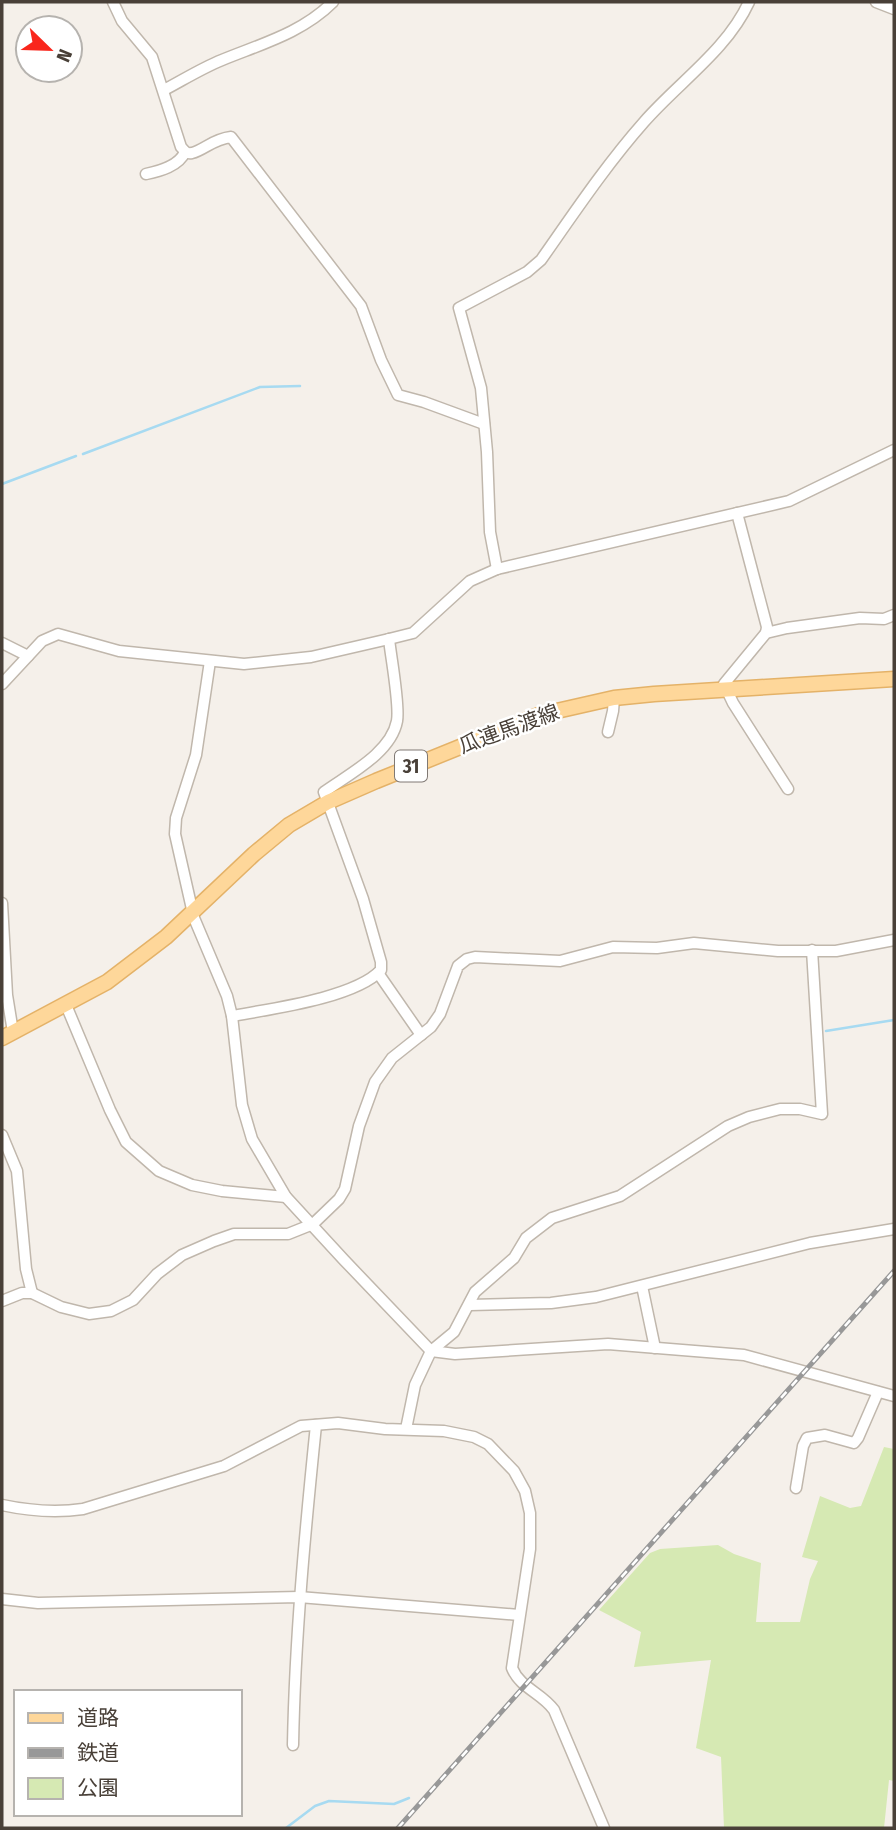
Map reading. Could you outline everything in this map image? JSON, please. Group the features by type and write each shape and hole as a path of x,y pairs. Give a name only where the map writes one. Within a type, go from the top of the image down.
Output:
{"main road":[{"name":"瓜連馬渡線","path":"8,1035 107,982 137,961 275,836 304,816 376,781 539,715 614,698 894,679"}],"street":[{"path":"113,2 122,21 152,57 181,148 192,153 217,138 231,137 361,306 381,360 398,395 484,424"},
{"path":"163,90 220,61 272,42 321,14 332,2"},
{"path":"497,569 489,532 481,388 459,308 527,272 541,260 616,155 645,120 721,43 743,16 750,2"},
{"path":"876,2 894,9"},
{"path":"146,174 172,166 182,159 186,152"},
{"path":"2,684 42,641 58,634 120,651 244,664 283,661 413,633 470,581 497,569 789,501 894,450"},
{"path":"737,513 767,627 766,633 724,684 733,703 788,789"},
{"path":"766,633 859,618 884,619 894,615"},
{"path":"232,1016 302,1003 340,992 381,970 363,899 324,792 372,758 394,733 398,719 389,639"},
{"path":"2,643 27,656"},
{"path":"210,661 196,755 176,818 175,834 197,929 232,1016 242,1105 252,1139 286,1197 431,1350 455,1354 608,1344 744,1355 894,1396"},
{"path":"608,732 614,698"},
{"path":"2,903 8,1035"},
{"path":"2,1301 22,1293 32,1293 61,1307 89,1314 111,1311 132,1300 182,1255 214,1241 234,1234 288,1234 313,1224 339,1199 345,1189 359,1126 375,1082 392,1058 431,1027 440,1014 458,966 467,959 475,957 560,961 613,947 657,948 694,943 778,951 852,950 894,940"},
{"path":"406,1429 415,1385 431,1350 454,1332 475,1292 514,1258 526,1238 552,1218 620,1196 728,1126 749,1117 780,1109 800,1109 822,1114 812,950"},
{"path":"379,973 421,1035"},
{"path":"66,1004 126,1142 159,1171 192,1185 286,1197"},
{"path":"2,1135 17,1171 26,1269 32,1293"},
{"path":"470,1305 551,1303 596,1297 810,1243 894,1229"},
{"path":"642,1286 655,1348"},
{"path":"796,1488 803,1446 807,1438 825,1435 853,1443 858,1438 878,1392"},
{"path":"2,1505 35,1511 83,1509 224,1466 301,1426 338,1423 385,1429 444,1431 474,1437 488,1444 514,1471 525,1491 530,1513 530,1549 512,1658 514,1675 548,1701 554,1710 604,1828"},
{"path":"293,1745 294,1668 299,1597 316,1425"},
{"path":"2,1599 38,1603 299,1597 519,1615"}],"green space":[{"path":"884,1447 894,1449 894,1781 889,1780 884,1828 724,1828 721,1757 696,1748 711,1660 634,1667 641,1632 599,1610 650,1553 660,1549 718,1545 734,1554 761,1563 756,1622 800,1622 810,1579 818,1561 802,1557 820,1496 850,1508 861,1506"}],"waterway":[{"path":"83,454 260,387 300,386"},
{"path":"2,484 76,456"},
{"path":"826,1031 894,1020"},
{"path":"286,1828 315,1806 329,1801 394,1804 409,1798"}],"railway":[{"path":"398,1828 894,1271"}]}
